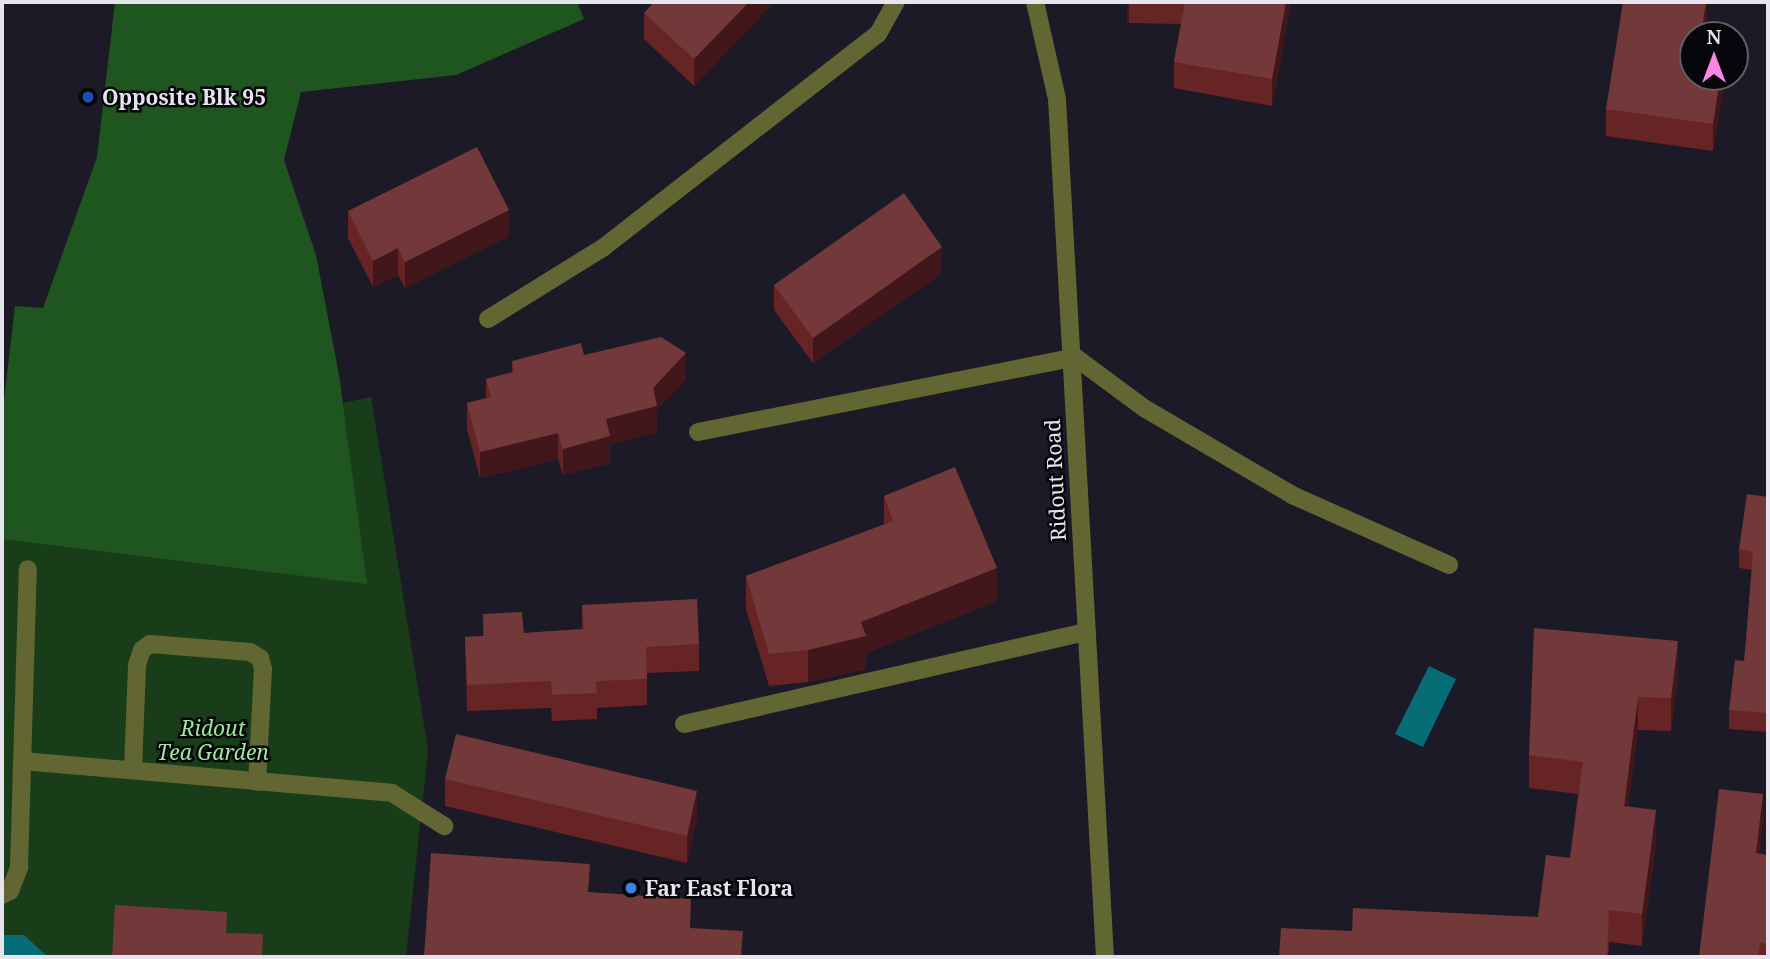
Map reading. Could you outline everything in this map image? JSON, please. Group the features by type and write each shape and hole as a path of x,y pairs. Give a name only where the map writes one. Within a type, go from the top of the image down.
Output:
{"street":[{"path":"488,319 604,247 878,34 897,2"},
{"name":"Ridout Road","path":"1035,2 1057,99 1105,957"},
{"path":"698,432 1071,356 1144,408 1292,495 1450,565"},
{"path":"2,895 10,891 19,867 28,569"},
{"path":"684,724 1087,632"},
{"path":"133,770 137,665 142,650 150,644 250,652 260,658 263,669 257,782"},
{"path":"22,761 391,793 444,826"}],"green space":[{"path":"115,2 577,2 584,19 456,75 301,92 284,160 316,255 339,375 367,584 2,539 2,417 15,306 43,308 97,157"},
{"name":"Ridout Tea Garden","path":"371,397 428,750 406,957 2,957 2,476"}],"water":[{"path":"1429,666 1456,679 1423,747 1395,734"},
{"path":"2,935 24,935 48,957 2,957"}],"building":[{"path":"654,2 749,2 694,59 644,13"},
{"path":"1185,2 1286,2 1272,79 1174,62"},
{"path":"1623,2 1706,2 1703,21 1679,21 1679,91 1718,91 1713,124 1606,109"},
{"path":"477,147 509,210 405,262 398,248 373,261 348,211"},
{"path":"904,193 942,247 813,338 774,285"},
{"path":"661,337 686,353 653,388 657,406 606,419 610,436 563,449 558,433 480,452 467,403 491,397 486,379 514,372 512,361 581,343 584,355"},
{"path":"955,467 997,568 861,622 866,636 808,650 769,654 746,576 893,521 884,496"},
{"path":"1747,494 1768,497 1768,713 1729,710 1735,660 1744,661 1745,653 1753,552 1739,549"},
{"path":"697,599 699,644 646,647 647,679 596,681 597,693 552,695 551,681 467,685 465,637 484,636 483,614 522,612 524,633 584,629 582,605"},
{"path":"1534,628 1678,641 1671,698 1638,697 1624,806 1656,810 1642,914 1609,910 1607,957 1279,957 1281,928 1352,931 1353,908 1538,917 1546,855 1570,858 1583,762 1529,755"},
{"path":"456,734 697,791 687,836 445,779"},
{"path":"1719,789 1763,794 1756,853 1768,855 1768,944 1760,943 1758,957 1699,957"},
{"path":"431,853 590,864 588,892 691,899 690,928 743,931 741,957 424,957"},
{"path":"115,905 227,912 226,933 263,934 262,957 112,957"}],"place":[{"name":"Opposite Blk 95","path":"88,97"},
{"name":"Far East Flora","path":"631,888"}]}
